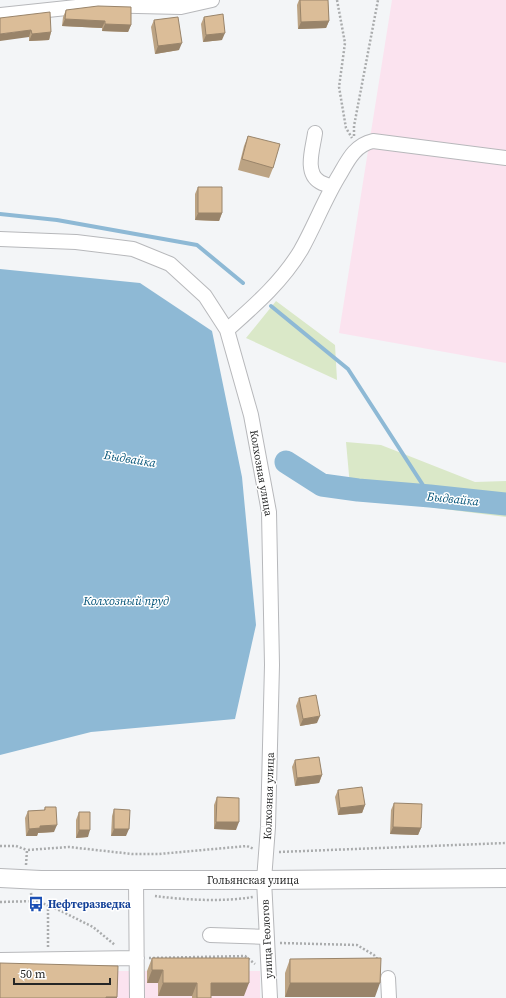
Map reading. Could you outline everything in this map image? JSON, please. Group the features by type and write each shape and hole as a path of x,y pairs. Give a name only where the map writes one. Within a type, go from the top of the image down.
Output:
{"main road":[{"name":"Гольянская улица","path":"0,878 136,887 265,888 506,879"}],"street":[{"path":"0,15 95,5 181,7 212,0"},
{"path":"315,133 310,168 313,176 319,182 332,187"},
{"path":"227,330 252,308 294,261 308,238 332,187 349,158 357,148 366,143 373,142 506,158"},
{"name":"Колхозная улица","path":"0,239 76,242 133,250 170,264 205,296 227,330 251,415 269,512 272,665 265,888"},
{"path":"136,887 137,998"},
{"name":"улица Геологов","path":"265,888 270,998"},
{"path":"210,935 267,940"},
{"path":"0,960 137,958"},
{"path":"388,978 389,998"}],"path":[{"path":"336,0 345,43 339,88 346,128 354,140 354,126 378,0"},
{"path":"0,846 16,846 27,850 69,847 132,854 159,854 247,846 266,852 506,843"},
{"path":"27,850 25,893 31,892 32,901"},
{"path":"136,887 180,899 242,899 265,888"},
{"path":"0,902 37,901 48,905 93,927 118,947 137,958 245,956 269,975"},
{"path":"48,905 48,959"},
{"path":"267,940 357,945 374,955 388,978"}],"shaded area":[{"path":"392,0 506,0 506,363 339,333"},
{"path":"51,971 260,971 260,998 0,998"}],"green space":[{"path":"276,301 335,345 337,380 246,338"},
{"path":"346,442 381,445 475,482 506,481 506,517 351,497"}],"water":[{"name":"Колхозный пруд","path":"0,269 140,283 212,331 242,477 256,625 235,719 91,732 0,755"}],"building":[{"path":"300,0 328,0 329,21 301,22"},
{"path":"98,6 131,7 131,25 105,24 105,21 65,19 66,10"},
{"path":"50,12 51,32 32,34 31,30 0,34 0,18"},
{"path":"223,14 225,33 206,35 204,17"},
{"path":"178,17 182,43 158,46 154,20"},
{"path":"248,136 280,144 273,168 242,159"},
{"path":"198,187 222,187 222,213 198,213"},
{"path":"316,695 320,716 303,719 299,698"},
{"path":"319,757 322,775 297,778 295,760"},
{"path":"362,787 365,805 340,808 338,790"},
{"path":"217,797 239,798 239,822 216,822"},
{"path":"394,803 422,804 421,828 393,827"},
{"path":"45,807 56,807 57,825 40,826 40,828 29,829 28,811 45,810"},
{"path":"114,809 130,810 129,829 114,829"},
{"path":"79,812 90,812 90,830 79,830"},
{"path":"152,958 249,958 249,983 211,983 211,998 197,998 197,983 163,983 163,970 152,970"},
{"path":"381,958 380,983 290,983 290,959"},
{"path":"0,963 118,966 117,997 0,998"}],"waterway":[{"path":"0,214 57,220 197,245 243,283"},
{"path":"271,306 348,369 430,496"},
{"name":"Быдвайка","path":"286,462 322,485 358,490 506,504"}],"place":[{"name":"Нефтеразведка","path":"36,904"}]}
